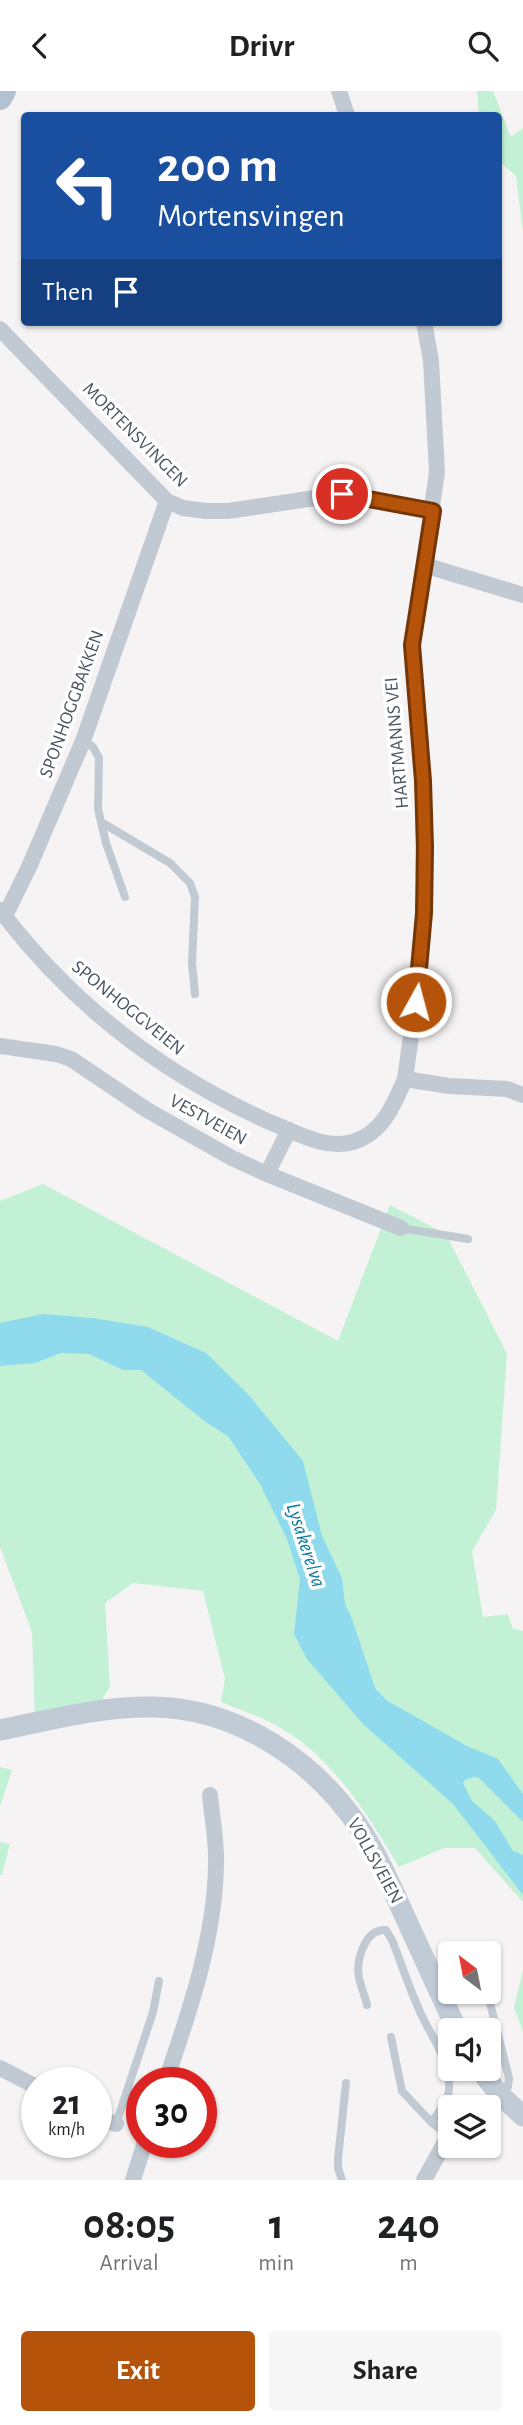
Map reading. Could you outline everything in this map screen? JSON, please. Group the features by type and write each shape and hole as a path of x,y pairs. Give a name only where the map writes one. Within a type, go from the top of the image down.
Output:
{"main road":[{"path":"0,98 4,91"},
{"name":"VOLLSVEIEN","path":"0,1730 95,1711 153,1706 202,1713 238,1725 265,1739 295,1759 318,1779 353,1818 377,1857 452,2018"},
{"path":"489,2081 500,2095"},
{"path":"501,2096 523,2116"}],"street":[{"path":"339,91 346,112"},
{"name":"HARTMANNS VEI","path":"405,1079 419,978 424,913 423,781 412,664 413,625 437,472 431,361 425,326"},
{"name":"MORTENSVINGEN","path":"0,329 167,501 205,511 228,511 342,494 433,511"},
{"name":"SPONHOGGBAKKEN","path":"2,913 29,867 83,741 167,501"},
{"path":"424,565 523,595"},
{"name":"SPONHOGGVEIEN","path":"2,913 44,965 144,1052 204,1090 289,1130 330,1143 343,1144 365,1137 384,1120 393,1107 405,1079"},
{"name":"VESTVEIEN","path":"0,1046 56,1054 71,1059 183,1132 267,1174 401,1228"},
{"path":"405,1079 449,1086 507,1089 523,1095"},
{"path":"267,1174 289,1130"},
{"path":"170,2067 192,2004 209,1933 216,1864 210,1795"},
{"path":"0,2068 21,2079"},
{"path":"112,2122 116,2123"},
{"path":"424,2180 438,2154"},
{"path":"133,2180 140,2158"}],"lane":[{"path":"83,741 93,747 99,758 98,809 106,843 125,897"},
{"path":"101,822 170,863 190,883 195,897 192,964 195,993"},
{"path":"401,1228 468,1240"},
{"path":"368,2005 359,1977 364,1946 373,1934 386,1930 418,2009 438,2046 448,2077 449,2087 445,2102 431,2122"},
{"path":"407,1979 429,1968"},
{"path":"116,2123 153,2012 159,1981"},
{"path":"490,2004 509,2078 508,2087 500,2095"},
{"path":"391,2037 402,2091 438,2127"},
{"path":"342,2180 338,2159 346,2083"}],"green space":[{"path":"477,91 493,91 501,112 479,112"},
{"path":"502,114 511,137 523,128 523,232 516,176 502,164"},
{"path":"43,1184 338,1341 390,1205 446,1234 507,1354 496,1510 472,1551 483,1617 508,1614 513,1629 523,1631 523,1902 475,1848 444,1848 399,1867 362,1808 318,1756 274,1724 221,1702 225,1679 203,1591 133,1583 105,1603 110,1687 95,1711 35,1723 32,1632 0,1547 0,1201"},
{"path":"0,1767 12,1770 0,1807"},
{"path":"0,1842 10,1844 2,1875 0,1875"},
{"path":"523,1970 523,2031 514,2008"}],"water":[{"name":"Lysakerelva","path":"43,1314 148,1327 206,1353 247,1393 303,1461 322,1536 342,1578 345,1604 375,1688 386,1700 467,1746 498,1759 523,1794 523,1822 479,1778 474,1777 463,1783 472,1801 495,1821 513,1851 523,1855 523,1895 453,1804 363,1724 307,1659 294,1634 300,1579 287,1539 260,1484 228,1436 207,1423 141,1370 123,1370 89,1354 61,1353 35,1363 0,1366 0,1323"}],"route":[{"path":"342,494 433,511 413,625 412,645 423,781 425,847 424,913 416,1002"}]}
